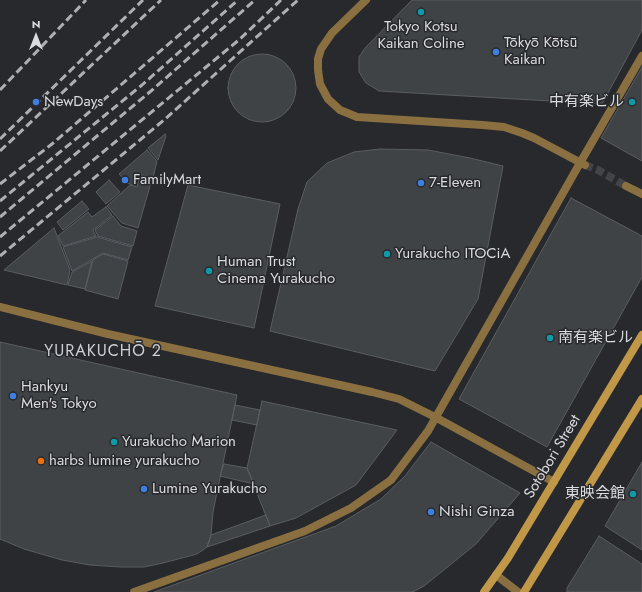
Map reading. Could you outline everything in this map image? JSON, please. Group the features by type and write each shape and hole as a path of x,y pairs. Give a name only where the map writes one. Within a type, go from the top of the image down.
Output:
{"main road":[{"name":"Sotobori Street","path":"484,592 508,558 642,335"},
{"path":"524,592 642,399"}],"street":[{"path":"366,0 332,33 322,49 318,59 320,84 328,99 340,110 357,117 504,127 534,138 583,164"},
{"path":"134,592 305,532 351,508 391,480 428,431 583,164 642,56"},
{"path":"626,186 642,194"},
{"path":"0,307 108,334 399,399 436,417 554,482"},
{"path":"496,575 518,592"}],"building":[{"name":"Tōkyō Kōtsū Kaikan","path":"412,0 642,0 642,30 602,104 379,91 366,83 359,72 359,57 365,48"},
{"path":"262,54 275,56 286,64 294,75 296,88 294,101 286,112 275,120 262,122 249,120 238,112 230,101 228,88 230,75 238,64 249,56"},
{"name":"中有楽ビル","path":"642,67 642,161 601,138"},
{"path":"165,134 166,136 158,160 148,148"},
{"name":"Yurakucho ITOCiA","path":"380,149 428,150 503,166 478,299 435,371 270,331 298,209 307,182 327,163 354,152"},
{"path":"147,150 157,161 153,178 138,174 135,186 127,183 119,174"},
{"path":"140,176 152,179 138,228 122,223 107,206 130,185 137,187"},
{"path":"109,180 120,192 106,204 96,192"},
{"path":"188,185 280,204 254,328 155,306"},
{"name":"南有楽ビル","path":"571,198 642,236 642,277 547,447 459,399"},
{"path":"82,201 89,209 63,230 57,222"},
{"path":"106,207 112,215 93,230 96,236 63,246 58,236 88,212 92,217"},
{"path":"113,216 121,226 137,231 133,246 98,236 95,230"},
{"path":"54,228 70,270 67,285 4,270"},
{"path":"97,237 132,247 128,260 103,253 72,271 63,247"},
{"path":"103,254 128,261 118,299 85,290 93,260"},
{"path":"92,261 85,289 68,285 72,272"},
{"name":"Yurakucho Marion","path":"0,342 237,395 213,512 211,535 207,547 197,554 163,563 144,567 121,567 90,565 62,560 24,549 0,539"},
{"path":"262,401 397,430 356,485 296,518 270,526 247,468"},
{"path":"235,405 260,410 257,425 232,420"},
{"name":"Nishi Ginza","path":"431,442 520,493 476,544 424,586 413,592 154,592 336,526 381,499 405,476"},
{"name":"東映会館","path":"642,462 642,550 605,526"},
{"path":"224,464 247,468 254,484 220,476"},
{"path":"266,515 270,526 207,547 211,535"},
{"path":"599,536 642,564 642,592 567,592 567,588"}],"tunnel":[{"path":"585,165 598,170 626,186"}],"railway":[{"path":"0,90 86,0"},
{"path":"0,139 143,0"},
{"path":"0,151 161,0"},
{"path":"0,184 52,144 220,0"},
{"path":"0,201 142,85 238,0"},
{"path":"0,217 151,91 255,0"},
{"path":"0,237 240,39 281,0"},
{"path":"0,256 164,120 298,0"}],"place":[{"name":"Tokyo Kotsu Kaikan Coline","path":"421,12"},
{"name":"Tōkyō Kōtsū Kaikan","path":"496,52"},
{"name":"NewDays","path":"36,102"},
{"name":"中有楽ビル","path":"632,102"},
{"name":"FamilyMart","path":"125,180"},
{"name":"7-Eleven","path":"421,183"},
{"name":"Yurakucho ITOCiA","path":"387,254"},
{"name":"Human Trust Cinema Yurakucho","path":"209,271"},
{"name":"南有楽ビル","path":"550,338"},
{"name":"Hankyu Men's Tokyo","path":"13,396"},
{"name":"Yurakucho Marion","path":"114,442"},
{"name":"harbs lumine yurakucho","path":"41,461"},
{"name":"Lumine Yurakucho","path":"144,489"},
{"name":"東映会館","path":"633,494"},
{"name":"Nishi Ginza","path":"431,512"}],"district":[{"name":"YURAKUCHŌ 2","path":"103,352"}]}
